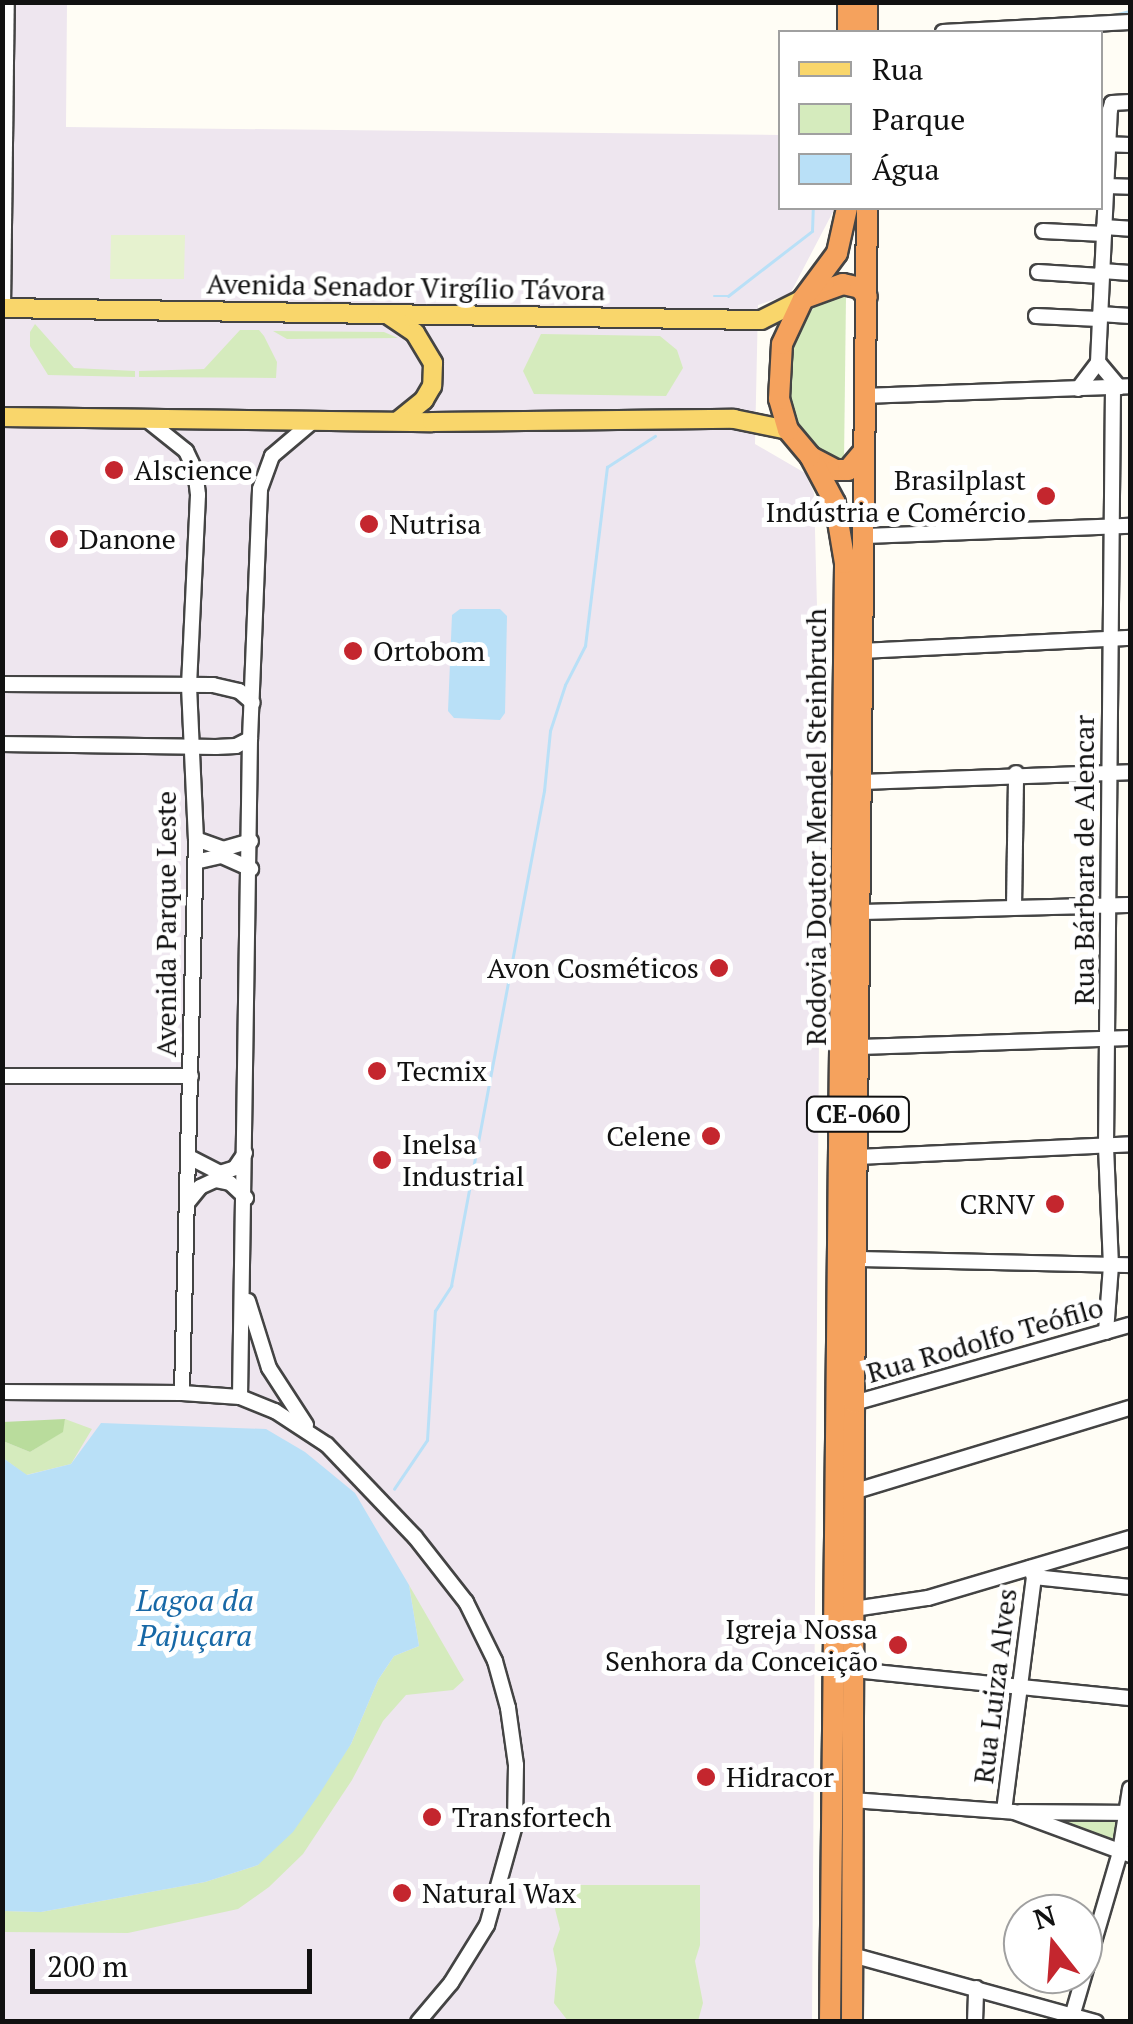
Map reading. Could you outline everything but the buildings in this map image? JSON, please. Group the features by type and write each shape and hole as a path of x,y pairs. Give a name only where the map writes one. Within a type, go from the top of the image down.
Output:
{"highway":[{"path":"848,2 848,30"},
{"path":"867,2 867,30"},
{"path":"788,430 779,399 780,364 788,328 837,253 848,210"},
{"name":"Rodovia Doutor Mendel Steinbruch","path":"852,2022 854,1402 867,210"},
{"path":"803,300 843,284 860,288 867,297"},
{"name":"Rodovia Doutor Mendel Steinbruch","path":"788,430 810,456 835,503 845,563 830,2022"},
{"path":"810,456 842,471 854,467 864,452"}],"main road":[{"name":"Avenida Senador Virgílio Távora","path":"3,308 762,320 803,300"},
{"path":"387,314 415,333 434,363 432,386 424,400 398,422"},
{"path":"2,416 312,422 734,419 788,430"}],"street":[{"path":"3,308 7,2"},
{"path":"980,30 1130,22"},
{"path":"1078,389 1098,362 1104,144 1112,103 1130,102"},
{"path":"1104,144 1130,145"},
{"path":"1104,189 1130,187"},
{"path":"1043,231 1130,229"},
{"path":"1038,272 1130,272"},
{"path":"1036,316 1130,316"},
{"path":"1098,362 1120,387"},
{"path":"864,396 1120,387"},
{"name":"Rua Bárbara de Alencar","path":"1106,1332 1110,1266 1106,1145 1110,1039 1108,640 1110,528 1120,387"},
{"name":"Avenida Parque Leste","path":"146,420 174,438 195,470 198,495 189,686 196,839 182,1393"},
{"path":"240,1398 247,1150 250,738 260,488 272,456 312,422"},
{"path":"866,536 1130,526"},
{"path":"863,651 1130,638"},
{"path":"2,684 226,687 252,703"},
{"path":"2,744 236,746 250,738"},
{"path":"862,782 1016,773 1130,772"},
{"path":"1014,907 1016,773"},
{"path":"196,839 224,849 251,841"},
{"path":"195,862 222,856 250,869"},
{"path":"860,912 1130,905"},
{"path":"859,1046 1130,1038"},
{"path":"2,1076 190,1076"},
{"path":"859,1157 1130,1144"},
{"path":"189,1157 220,1173 235,1168 247,1150"},
{"path":"188,1202 200,1187 215,1180 230,1182 246,1198"},
{"path":"856,1259 1130,1265"},
{"path":"244,1284 269,1368 317,1436 402,1522 453,1583 495,1661 511,1723 517,1811 496,1902 464,1964 418,2022"},
{"name":"Rua Rodolfo Teófilo","path":"854,1402 1130,1325"},
{"path":"2,1392 182,1393 240,1398 317,1436"},
{"path":"856,1491 1130,1408"},
{"path":"854,1609 916,1601 1032,1572 1130,1538"},
{"path":"1032,1572 1130,1587"},
{"name":"Rua Luiza Alves","path":"1009,1812 1032,1572"},
{"path":"854,1670 1130,1698"},
{"path":"1072,2018 1125,1853 1130,1789"},
{"path":"852,1800 1009,1812 1130,1812"},
{"path":"1009,1812 1125,1853"},
{"path":"852,1955 1096,2022"},
{"path":"975,2022 976,1988"}],"shaded area":[{"path":"3,3 67,3 66,127 778,135 778,210 834,210 790,294 758,305 755,444 805,473 814,493 821,757 812,2021 3,2022"}],"green space":[{"path":"111,235 185,235 184,279 110,279"},
{"path":"840,293 846,296 844,462 835,464 810,448 797,431 790,411 790,352 799,327 815,306"},
{"path":"35,324 74,368 135,371 135,377 48,375 30,346 30,332"},
{"path":"240,330 259,330 264,336 277,362 276,378 139,377 139,371 204,369"},
{"path":"273,331 384,332 398,338 287,339"},
{"path":"541,334 660,336 677,350 683,368 666,396 534,394 523,371"},
{"path":"65,1419 92,1429 71,1464 26,1475 3,1458 3,1441 30,1452 62,1432"},
{"path":"65,1419 63,1432 30,1452 3,1441 3,1422"},
{"path":"409,1585 464,1680 453,1690 406,1695 383,1721 352,1780 303,1854 269,1887 238,1909 128,1933 3,1932 3,1911 41,1912 205,1882 258,1865 351,1744 378,1680 394,1656 419,1646"},
{"path":"1038,1816 1118,1820 1116,1844"},
{"path":"549,1885 700,1885 700,1945 695,1961 703,2003 698,2021 568,2021 554,2003 557,1969 553,1949 560,1929"}],"water":[{"path":"460,609 500,609 507,616 505,713 500,720 454,718 448,711 452,615"},
{"name":"Lagoa da Pajuçara","path":"101,1423 266,1429 305,1452 355,1493 409,1585 419,1646 394,1656 378,1680 351,1744 320,1793 293,1832 258,1865 205,1882 41,1912 3,1911 3,1458 27,1475 71,1464"}],"waterway":[{"path":"1106,17 1130,11"},
{"path":"714,296 728,296 812,231 813,210"},
{"path":"394,1489 427,1440 435,1311 451,1286 544,791 550,731 565,685 585,646 607,467 655,436"}],"place":[{"name":"Alscience","path":"114,470"},
{"name":"Brasilplast Indústria e Comércio","path":"1046,496"},
{"name":"Nutrisa","path":"369,524"},
{"name":"Danone","path":"59,539"},
{"name":"Ortobom","path":"353,651"},
{"name":"Avon Cosméticos","path":"719,968"},
{"name":"Tecmix","path":"377,1071"},
{"name":"Celene","path":"711,1136"},
{"name":"Inelsa Industrial","path":"382,1160"},
{"name":"CRNV","path":"1055,1204"},
{"name":"Igreja Nossa Senhora da Conceição","path":"898,1645"},
{"name":"Hidracor","path":"706,1777"},
{"name":"Transfortech","path":"432,1817"},
{"name":"Natural Wax","path":"402,1893"}]}
